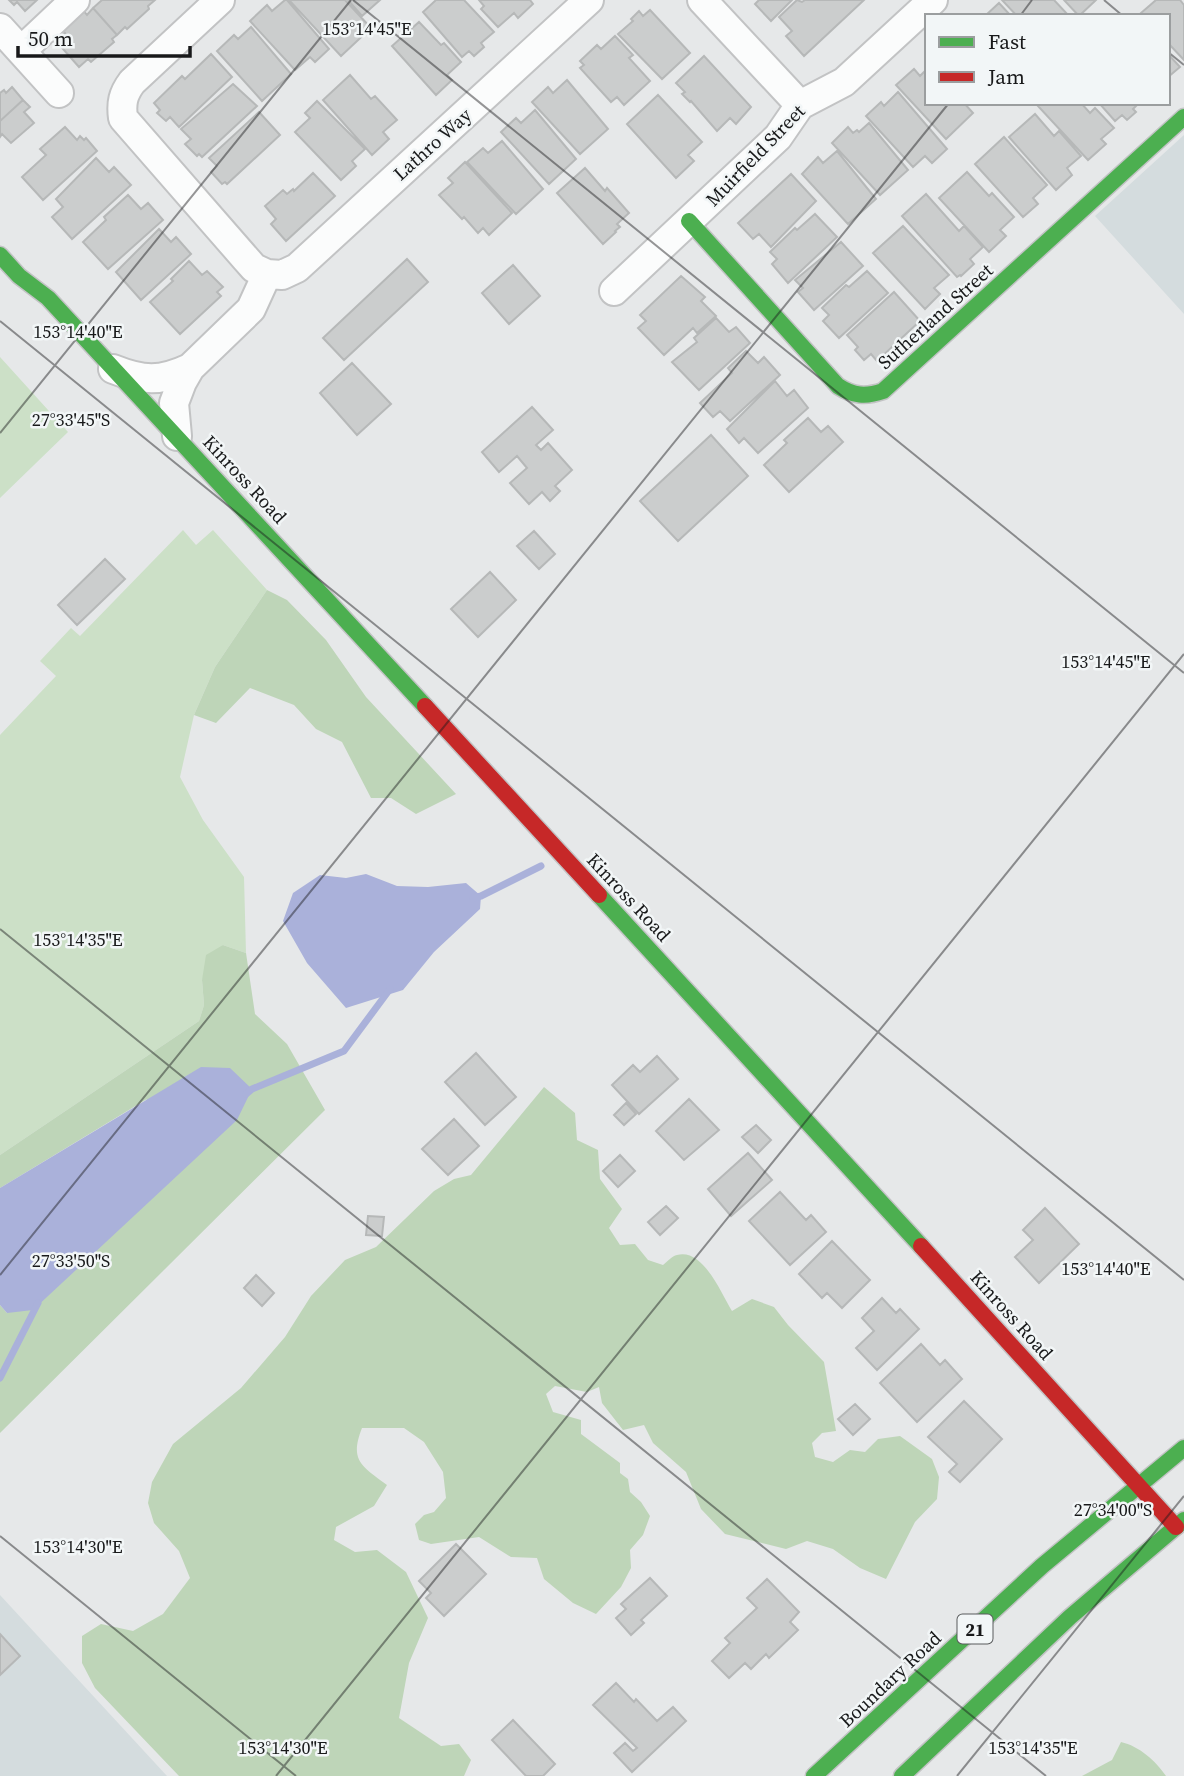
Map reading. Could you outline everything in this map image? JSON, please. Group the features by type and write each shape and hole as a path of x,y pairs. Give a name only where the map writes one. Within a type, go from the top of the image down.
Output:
{"main road":[{"name":"Sutherland Street","path":"689,221 838,386 850,395 868,397 883,391 1184,117"},
{"name":"Kinross Road","path":"0,255 19,276 48,298 177,436 1137,1484 1180,1524"},
{"name":"Kinross Road","path":"25,259 48,298"},
{"name":"Boundary Road","path":"814,1776 1042,1567 1137,1484 1184,1448"},
{"path":"902,1776 1070,1617 1180,1524"}],"street":[{"path":"21,51 75,0"},
{"path":"177,436 174,403 190,368 251,309 267,274 254,268 123,118 121,106 124,92 132,82 220,0"},
{"name":"Lathro Way","path":"267,274 282,275 297,268 589,0"},
{"path":"702,0 800,105"},
{"name":"Muirfield Street","path":"614,291 778,137 800,105 844,82 933,0"},
{"path":"0,28 59,93"},
{"path":"112,369 128,375 157,379 190,368"}],"shaded area":[{"path":"1184,135 1184,314 1095,216"},
{"path":"0,1595 167,1776 0,1776"}],"green space":[{"path":"0,357 68,432 0,498"},
{"path":"183,530 196,545 213,530 267,590 215,667 194,715 180,777 203,820 244,877 246,953 223,945 202,980 204,1005 199,1021 0,1155 0,735 56,676 40,661 71,628 80,636"},
{"path":"267,590 287,600 326,640 366,697 456,794 416,814 391,798 371,798 342,742 316,729 294,705 250,688 216,723 194,715 215,667"},
{"path":"223,945 246,953 255,1014 287,1044 325,1110 0,1433 0,1305 7,1313 147,1099 0,1188 0,1155 199,1021 204,1005 202,980 206,955"},
{"path":"544,1087 575,1113 577,1140 598,1150 600,1179 622,1209 609,1228 620,1245 635,1244 648,1260 663,1265 677,1255 695,1258 717,1284 732,1311 752,1299 774,1307 824,1362 836,1431 822,1433 812,1443 815,1457 833,1462 850,1450 865,1452 878,1439 900,1436 932,1459 939,1477 937,1499 915,1522 886,1579 860,1568 833,1549 807,1541 786,1549 725,1534 701,1509 686,1472 653,1443 644,1425 623,1430 602,1403 599,1387 587,1392 555,1386 546,1394 553,1412 581,1420 581,1434 620,1463 620,1473 628,1479 630,1492 650,1516 643,1535 630,1550 631,1568 621,1587 596,1614 573,1603 544,1579 537,1558 511,1557 479,1537 431,1544 419,1540 415,1524 424,1515 434,1512 446,1498 443,1472 424,1442 404,1428 362,1428 357,1448 360,1462 387,1485 374,1506 336,1527 334,1540 355,1552 377,1550 406,1572 428,1618 409,1663 399,1718 441,1746 459,1744 471,1760 464,1776 179,1776 95,1688 82,1663 82,1636 101,1624 133,1631 163,1614 190,1578 179,1551 154,1523 148,1503 152,1482 173,1444 241,1388 285,1337 311,1296 345,1260 376,1247 434,1191 454,1179 471,1175"},
{"path":"1121,1742 1147,1755 1166,1776 1082,1776 1112,1760"}],"water":[{"path":"366,874 397,886 428,887 466,883 481,896 480,909 434,952 403,990 346,1008 307,963 283,921 293,893 320,875 346,878"},
{"path":"201,1067 230,1068 252,1089 237,1120 33,1310 7,1313 0,1305 0,1188"}],"building":[{"path":"9,0 37,0 25,11 17,2 14,5"},
{"path":"102,0 155,0 148,6 149,9 117,35 93,8"},
{"path":"285,0 329,49 315,62 310,57 295,70 250,21 267,5 272,11"},
{"path":"289,0 345,0 371,28 341,56"},
{"path":"348,0 380,0 362,16"},
{"path":"436,0 464,0 494,32 481,43 484,47 474,56 469,51 462,57 423,12"},
{"path":"479,0 530,0 533,4 518,18 514,13 498,27 481,9 484,6"},
{"path":"759,0 792,0 771,21 755,4"},
{"path":"797,0 864,0 804,56 786,36 792,31 779,17"},
{"path":"1002,0 1054,0 1067,14 1015,14"},
{"path":"1064,0 1096,0 1081,14 1077,14"},
{"path":"1156,0 1180,0 1184,5 1184,60 1170,45 1170,14 1141,13"},
{"path":"999,3 1009,14 987,14"},
{"path":"93,8 117,35 112,39 114,42 91,62 88,59 79,67 56,41 65,33 62,29 83,10 87,15"},
{"path":"650,10 690,53 662,79 618,34 633,21 631,19 639,11 643,16"},
{"path":"419,22 461,62 447,75 452,80 436,95 392,46"},
{"path":"251,27 291,74 262,101 217,51 234,35 238,39"},
{"path":"615,36 633,55 629,58 650,81 624,105 617,97 611,102 580,68 584,65 580,61 597,45 601,49"},
{"path":"211,54 232,77 179,127 170,117 166,121 157,113 160,110 154,103 182,76 185,79"},
{"path":"704,56 751,107 736,124 730,118 717,131 682,94 685,92 676,83"},
{"path":"1170,56 1180,67 1170,75"},
{"path":"914,69 920,76 925,71 925,105 966,105 973,113 946,139 896,85"},
{"path":"350,75 371,99 375,96 397,120 383,132 389,139 372,155 323,100"},
{"path":"567,80 608,129 580,154 532,102 548,87 553,93"},
{"path":"233,84 257,106 202,157 199,154 197,156 185,144 191,139 181,129"},
{"path":"12,87 23,100 0,121 0,93 4,90 6,93"},
{"path":"898,92 947,149 932,163 925,156 913,167 866,116 881,102 884,106"},
{"path":"658,95 702,142 688,155 694,161 676,178 627,124"},
{"path":"23,100 30,107 24,112 34,123 11,143 2,134 0,137 0,121"},
{"path":"317,101 365,149 352,161 356,166 341,180 295,132 310,118 305,113"},
{"path":"1083,105 1090,113 1095,108 1114,128 1101,139 1106,144 1088,160 1038,106"},
{"path":"1101,105 1137,105 1133,109 1136,112 1127,120 1122,115 1115,121"},
{"path":"535,110 576,159 549,184 501,132 516,118 521,123"},
{"path":"259,112 280,135 227,184 222,184 211,172 217,166 209,158"},
{"path":"1035,114 1054,136 1059,131 1081,156 1067,168 1072,175 1056,190 1009,137"},
{"path":"869,123 908,170 880,195 832,143 848,127 853,133 857,130 859,132"},
{"path":"65,127 77,140 80,136 84,140 86,138 97,151 43,200 22,177 46,155 40,149"},
{"path":"1004,137 1047,185 1033,198 1038,204 1023,217 975,164"},
{"path":"502,141 543,189 516,214 467,162 483,148 488,153"},
{"path":"837,151 876,199 848,224 802,174 818,157 823,163"},
{"path":"96,158 109,172 114,167 131,185 72,239 52,217 63,207 56,199"},
{"path":"465,162 512,213 489,235 483,228 478,233 439,195 453,183 448,178"},
{"path":"585,168 629,213 617,224 620,227 616,232 603,244 557,193"},
{"path":"967,172 989,196 992,193 1014,217 1000,230 1006,236 989,252 939,198"},
{"path":"313,173 335,196 286,241 271,224 276,219 265,206 283,190 287,194 293,189 294,191"},
{"path":"791,174 816,201 771,247 759,234 753,239 738,223"},
{"path":"926,194 959,231 964,226 983,247 970,259 974,264 961,276 957,277 902,216"},
{"path":"128,195 141,209 148,203 163,220 108,269 83,242 106,220 104,217"},
{"path":"815,214 837,237 788,283 772,264 777,259 770,252 795,228 797,230"},
{"path":"903,226 949,275 934,288 940,294 925,309 873,253"},
{"path":"159,229 171,242 176,237 191,254 141,300 116,272"},
{"path":"841,242 863,266 814,310 798,292 803,288 795,280"},
{"path":"407,259 428,282 344,360 323,338"},
{"path":"189,261 202,275 207,271 223,287 217,292 221,296 180,334 150,302 173,281 171,279"},
{"path":"513,265 540,296 509,324 482,293"},
{"path":"867,271 888,293 839,338 823,321 829,315 822,308 846,285 849,287"},
{"path":"681,276 705,297 701,301 716,316 697,333 693,328 664,355 638,328 646,321 640,315"},
{"path":"894,292 920,321 877,361 871,354 864,360 855,350 858,347 847,335"},
{"path":"716,318 729,332 736,327 750,343 699,390 672,362 697,342 694,338"},
{"path":"746,351 758,363 764,357 780,375 730,421 720,411 713,417 700,403 732,373 728,368"},
{"path":"352,363 391,404 357,435 320,393"},
{"path":"775,381 787,396 794,390 808,408 758,453 744,438 739,443 727,429"},
{"path":"532,407 553,430 536,445 541,450 548,443 572,470 555,486 560,491 550,501 542,492 529,504 510,483 527,468 517,456 499,472 482,452"},
{"path":"808,418 821,432 828,426 843,442 789,492 764,465 787,443 784,440"},
{"path":"711,435 748,476 678,541 640,501"},
{"path":"534,531 555,554 539,569 517,546"},
{"path":"105,559 125,579 77,625 58,605"},
{"path":"490,572 516,600 478,637 451,609"},
{"path":"476,1053 516,1097 485,1125 445,1082"},
{"path":"657,1056 678,1079 639,1114 612,1085 633,1065 640,1072"},
{"path":"689,1099 719,1130 684,1160 656,1131"},
{"path":"626,1103 636,1114 624,1125 614,1115"},
{"path":"454,1119 479,1146 448,1175 422,1149"},
{"path":"756,1125 771,1140 758,1153 742,1137"},
{"path":"748,1153 772,1180 731,1216 708,1189"},
{"path":"620,1155 635,1171 618,1187 603,1171"},
{"path":"780,1192 806,1220 811,1215 826,1232 790,1265 749,1221"},
{"path":"666,1206 678,1218 660,1235 648,1222"},
{"path":"1045,1208 1079,1244 1039,1283 1015,1257 1033,1240 1023,1230"},
{"path":"368,1216 384,1217 382,1236 366,1235"},
{"path":"832,1241 870,1280 842,1308 827,1293 822,1298 799,1274"},
{"path":"256,1275 274,1293 262,1306 244,1288"},
{"path":"882,1298 896,1313 900,1309 919,1329 877,1370 856,1348 874,1331 862,1318"},
{"path":"921,1344 940,1365 945,1360 962,1379 917,1422 880,1383"},
{"path":"964,1401 1002,1439 960,1482 949,1472 957,1464 928,1437"},
{"path":"855,1404 870,1419 853,1435 838,1419"},
{"path":"456,1544 486,1574 444,1616 426,1598 431,1593 419,1581"},
{"path":"650,1578 667,1596 641,1620 644,1623 631,1635 616,1618 626,1609 621,1604"},
{"path":"767,1579 799,1612 790,1622 798,1630 769,1658 766,1654 751,1669 745,1663 729,1678 712,1661 730,1643 725,1638 757,1608 747,1598"},
{"path":"0,1634 20,1656 0,1675"},
{"path":"616,1683 657,1721 673,1707 686,1721 632,1772 614,1753 625,1743 633,1751 637,1748 593,1705"},
{"path":"513,1720 555,1764 543,1776 526,1776 492,1740"}],"waterway":[{"path":"473,898 541,866"},
{"path":"246,1094 252,1089 344,1051 390,989"},
{"path":"0,1378 38,1303"}],"traffic: fast":[{"path":"689,221 838,386 854,394 877,393 883,391 1184,117"},
{"path":"0,255 19,276 48,298 425,706"},
{"path":"599,895 921,1246"},
{"path":"814,1776 1042,1566 1184,1448"},
{"path":"902,1776 1070,1617 1184,1520"}],"traffic: jam":[{"path":"425,706 599,895"},
{"path":"921,1246 1176,1527"}]}
